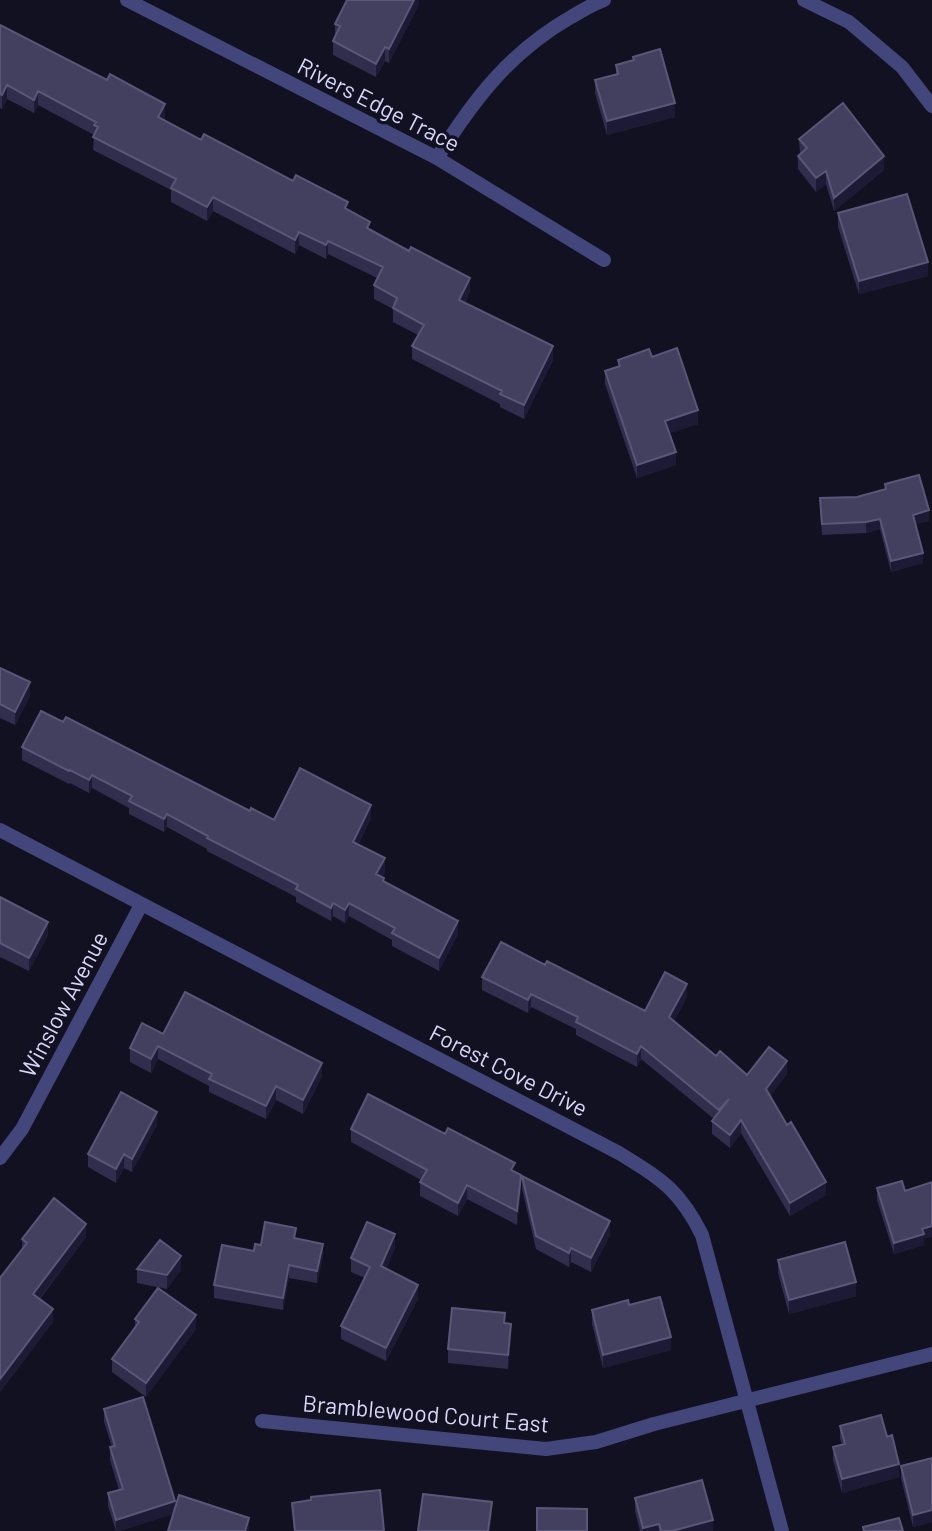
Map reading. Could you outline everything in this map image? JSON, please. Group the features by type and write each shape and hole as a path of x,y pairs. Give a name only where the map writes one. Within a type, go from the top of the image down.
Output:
{"street":[{"name":"Rivers Edge Trace","path":"127,0 437,158 604,260"},
{"path":"437,158 471,107 502,69 558,24 604,0"},
{"path":"804,0 849,22 902,67 932,106"},
{"name":"Forest Cove Drive","path":"0,830 619,1153 664,1181 690,1210 702,1235 782,1531"},
{"name":"Winslow Avenue","path":"0,1158 22,1129 141,905"},
{"name":"Bramblewood Court East","path":"262,1421 546,1449 596,1442 932,1354"}],"building":[{"path":"347,0 414,0 389,49 385,47 376,64 333,41 340,26 335,24"},
{"path":"0,25 107,80 110,74 165,104 158,117 201,140 204,134 293,181 296,175 348,202 345,208 370,222 367,228 409,251 411,247 470,278 459,300 553,346 524,405 500,394 502,391 412,346 424,325 393,308 397,298 374,285 383,267 328,241 326,245 299,232 295,240 213,197 207,207 171,188 176,179 93,137 98,127 94,125 96,122 38,91 34,100 7,85 2,95 0,94"},
{"path":"660,49 675,103 607,121 595,80 618,74 616,65"},
{"path":"843,103 884,156 834,198 826,171 816,178 798,156 807,148 799,139"},
{"path":"907,194 928,262 859,281 838,213"},
{"path":"677,348 698,410 665,421 676,452 637,465 605,371 620,366 618,360 649,349 652,357"},
{"path":"919,475 929,510 913,515 923,553 891,561 880,519 822,524 820,498 857,497 886,489 885,484"},
{"path":"0,668 30,682 15,712 0,704"},
{"path":"41,711 63,722 66,717 250,811 251,808 274,820 300,768 371,805 353,842 385,858 376,874 384,878 383,881 458,921 439,958 392,933 395,928 349,903 345,910 333,903 331,908 296,889 298,885 167,814 164,819 129,801 132,796 92,775 89,780 22,747"},
{"path":"0,897 48,922 29,958 0,943"},
{"path":"501,942 545,965 547,961 645,1011 665,972 687,984 669,1017 716,1056 720,1051 747,1075 769,1047 787,1061 766,1089 787,1125 791,1122 826,1182 790,1203 741,1120 730,1135 712,1121 729,1099 719,1110 641,1046 637,1054 576,1022 578,1017 531,994 528,1000 482,977"},
{"path":"185,992 322,1063 303,1100 276,1086 266,1106 209,1079 212,1074 158,1046 151,1059 130,1048 142,1023 163,1034"},
{"path":"121,1092 157,1112 132,1159 124,1154 116,1169 88,1154"},
{"path":"368,1094 445,1134 448,1128 515,1163 511,1170 521,1175 517,1211 467,1185 458,1203 420,1182 427,1170 351,1129"},
{"path":"522,1176 610,1221 591,1258 571,1248 569,1253 536,1236"},
{"path":"902,1181 905,1191 932,1182 932,1226 922,1229 924,1234 894,1243 877,1188"},
{"path":"54,1198 86,1224 33,1294 53,1309 0,1379 0,1278 27,1243 22,1239"},
{"path":"265,1222 296,1228 294,1238 323,1244 317,1271 289,1265 283,1298 214,1285 222,1245 254,1251 255,1244 261,1245"},
{"path":"367,1222 395,1234 381,1266 418,1285 386,1348 341,1326 370,1267 351,1258"},
{"path":"160,1240 181,1256 167,1275 137,1269"},
{"path":"845,1242 856,1282 789,1300 778,1260"},
{"path":"158,1288 196,1315 146,1383 112,1359 139,1322 135,1319"},
{"path":"660,1297 671,1337 603,1355 592,1310 628,1300 629,1305"},
{"path":"452,1308 505,1313 504,1323 511,1324 508,1355 448,1349"},
{"path":"143,1397 175,1501 116,1520 108,1493 123,1489 110,1447 115,1446 104,1409"},
{"path":"881,1415 887,1437 892,1435 899,1464 842,1479 833,1447 845,1444 840,1426"},
{"path":"932,1458 932,1510 913,1515 901,1466"},
{"path":"702,1480 713,1520 672,1531 661,1531 659,1524 643,1528 635,1498"},
{"path":"380,1490 384,1531 295,1531 292,1503 311,1500 311,1497"},
{"path":"423,1494 492,1502 488,1531 418,1531"},
{"path":"179,1495 249,1518 245,1531 168,1531"},
{"path":"537,1508 587,1509 587,1531 537,1531"},
{"path":"899,1518 903,1531 864,1531 863,1527"}]}
